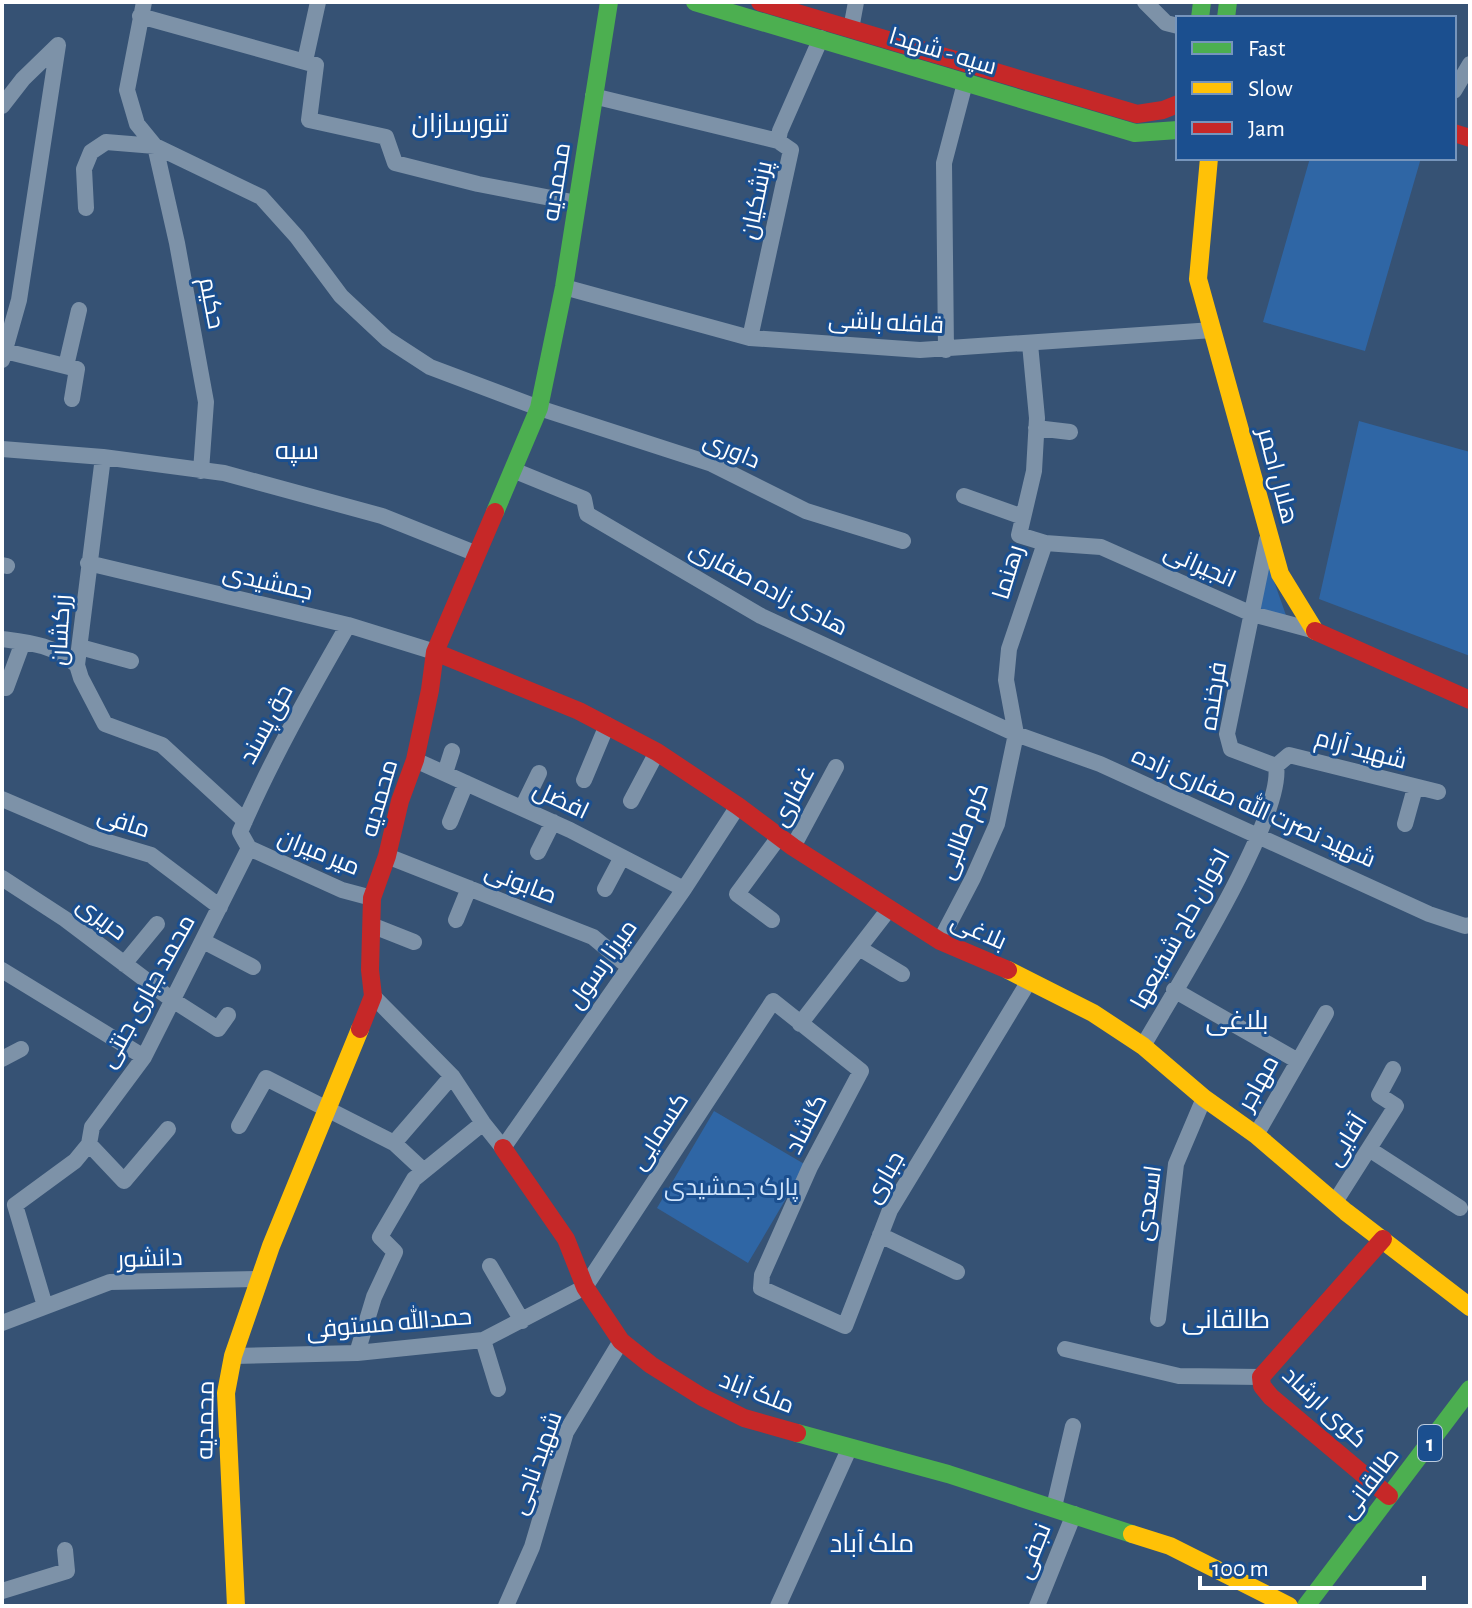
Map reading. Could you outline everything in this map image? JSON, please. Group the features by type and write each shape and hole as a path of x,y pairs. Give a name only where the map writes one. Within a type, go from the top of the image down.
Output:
{"street":[{"path":"305,61 318,2"},
{"name":"محمدیه","path":"236,1606 226,1393 233,1356 259,1279 373,996 370,970 372,898 415,760 435,652 539,408 564,287 609,2"},
{"name":"سپه - شهدا","path":"695,2 1135,133 1176,130"},
{"name":"سپه - شهدا","path":"760,2 1137,114 1176,105"},
{"path":"851,29 856,2"},
{"path":"1145,2 1166,23 1176,26"},
{"path":"155,146 137,124 127,90 142,9 316,65 309,120 386,137 395,163 478,184 577,203"},
{"name":"پزشکیان","path":"750,338 791,150 778,141 780,131 821,38"},
{"path":"2,106 23,79 58,45 19,300 4,356 77,369 72,399"},
{"path":"1456,88 1470,64"},
{"path":"946,350 944,163 965,83"},
{"path":"593,96 778,141"},
{"path":"1135,133 1176,149"},
{"path":"86,208 84,169 91,152 106,142 155,146"},
{"name":"داوری","path":"155,146 261,197 297,237 341,296 387,339 430,367 539,408 712,464 806,511 903,541"},
{"name":"حکیم","path":"155,146 177,243 206,402 201,471"},
{"path":"1193,160 1207,177"},
{"name":"هلال احمر","path":"1209,160 1198,279 1280,574 1312,630"},
{"name":"قافله باشی","path":"564,287 750,338 946,350 1213,330"},
{"path":"66,366 79,310"},
{"name":"رهنما","path":"1016,734 1006,680 1009,649 1045,543 1019,535 1034,471 1036,428 1030,344"},
{"path":"1036,428 1070,432"},
{"path":"2,449 103,457 224,473 382,516 477,554"},
{"name":"زرکشان","path":"103,457 77,665 105,724 162,745 245,821"},
{"name":"هادی زاده صفاری","path":"513,470 584,499 587,514 761,616 1016,734"},
{"path":"964,496 1023,517"},
{"name":"فرخنده","path":"1268,532 1227,743 1231,749 1276,766"},
{"name":"انجیرانی","path":"1045,543 1101,547 1252,614 1312,630"},
{"name":"جمشیدی","path":"88,563 348,625 435,652"},
{"name":"حق پسند","path":"245,821 294,719 348,625"},
{"path":"1312,630 1470,700"},
{"path":"2,639 44,644 62,652 77,665"},
{"path":"6,688 23,642"},
{"path":"80,647 131,661"},
{"name":"بلاغی","path":"435,652 607,725 657,752 786,842 940,941 1093,1013 1143,1046 1204,1098 1256,1135 1335,1202 1470,1307"},
{"path":"584,780 607,725"},
{"name":"شهید نصرت الله صفاری زاده","path":"1016,734 1100,764 1429,914 1470,925"},
{"name":"کرم طالبی","path":"940,941 997,824 1016,734"},
{"path":"445,773 452,751"},
{"path":"631,801 657,752"},
{"name":"شهید آرام","path":"1276,766 1289,755 1438,792"},
{"name":"افضل","path":"415,760 553,822 684,889"},
{"path":"1259,836 1276,785 1276,766"},
{"name":"غفاری","path":"772,920 737,894 786,842 836,767"},
{"path":"522,808 539,773"},
{"path":"450,822 466,783"},
{"path":"1405,824 1415,788"},
{"name":"مافی","path":"2,799 91,837 151,855 220,907"},
{"name":"میرزا رسول","path":"503,1148 684,889 738,806"},
{"path":"245,821 240,832 249,848"},
{"path":"538,852 553,822"},
{"name":"اخوان حاج شفیعها","path":"1143,1046 1259,836"},
{"name":"محمد جباری جنتی","path":"45,1306 15,1205 75,1161 89,1144 92,1127 144,1057 249,848"},
{"name":"میر میران","path":"249,848 319,881 372,898"},
{"name":"صابونی","path":"387,856 593,937 629,967"},
{"path":"605,889 622,857"},
{"name":"حریری","path":"2,878 65,919 171,999 218,1029 228,1015"},
{"path":"456,920 469,888"},
{"path":"800,1024 889,909"},
{"path":"124,964 157,924"},
{"path":"371,925 414,942"},
{"path":"203,941 253,967"},
{"path":"859,948 902,974"},
{"path":"3,974 144,1057"},
{"name":"جباری","path":"761,1288 845,1326 890,1210 1029,981"},
{"path":"1174,990 1298,1061"},
{"name":"ملک آباد","path":"373,996 452,1076 566,1239 585,1287 621,1341 651,1365 702,1397 744,1418 1054,1507 1170,1546 1289,1606"},
{"name":"کسمایی","path":"585,1287 773,1001 800,1024"},
{"name":"مهاجر","path":"1256,1135 1326,1013"},
{"name":"گلشاد","path":"761,1288 762,1275 810,1167 861,1071 800,1024"},
{"path":"2,1059 21,1049"},
{"name":"آقایی","path":"1335,1202 1396,1106 1379,1095 1393,1069"},
{"path":"394,1143 452,1076"},
{"path":"239,1126 266,1078 394,1143 423,1170"},
{"name":"اسعدی","path":"1158,1319 1176,1164 1204,1098"},
{"path":"357,1353 374,1297 395,1252 380,1237 414,1179 483,1123"},
{"path":"89,1144 124,1181 168,1129"},
{"path":"1369,1149 1460,1208"},
{"path":"880,1235 957,1272"},
{"name":"کوی ارشاد","path":"1383,1239 1261,1377 1262,1386 1271,1397 1389,1496"},
{"path":"490,1266 522,1321"},
{"name":"دانشور","path":"2,1323 110,1282 259,1279"},
{"name":"حمدالله مستوفی","path":"233,1356 357,1353 483,1340 585,1287"},
{"path":"483,1340 498,1389"},
{"name":"شهید ناجی","path":"506,1606 532,1547 566,1432 621,1341"},
{"path":"1065,1349 1179,1376 1261,1377"},
{"name":"طالقانی","path":"1306,1606 1470,1389"},
{"path":"1054,1507 1073,1426"},
{"path":"778,1606 850,1447"},
{"name":"نجفی","path":"1037,1606 1074,1514"},
{"path":"2,1591 67,1571 65,1550"}],"green space":[{"path":"1309,160 1420,160 1365,351 1263,322"},
{"path":"1359,421 1470,452 1470,656 1319,599"},
{"path":"1268,564 1288,621 1262,611 1260,606"},
{"name":"پارک جمشیدی","path":"714,1111 806,1165 748,1263 657,1208"}],"traffic: fast":[{"path":"495,512 539,408 564,287 609,2"},
{"path":"695,2 1135,133 1176,130"},
{"path":"1200,16 1202,2"},
{"path":"1226,16 1228,2"},
{"path":"1306,1606 1470,1389"},
{"path":"797,1433 948,1474 1132,1534"}],"traffic: slow":[{"path":"1209,160 1198,279 1280,574 1315,631"},
{"path":"1008,970 1093,1013 1143,1046 1204,1098 1256,1135 1346,1212 1470,1307"},
{"path":"236,1606 226,1393 233,1356 271,1246 360,1029"},
{"path":"1132,1534 1170,1546 1289,1606"}],"traffic: jam":[{"path":"760,2 1137,114 1176,105"},
{"path":"1456,134 1470,138"},
{"path":"360,1029 373,996 370,970 372,898 415,760 435,652 495,512"},
{"path":"1315,631 1470,700"},
{"path":"435,652 579,711 657,752 793,847 940,941 1008,970"},
{"path":"503,1148 566,1239 585,1287 621,1341 651,1365 702,1397 744,1418 797,1433"},
{"path":"1383,1239 1261,1377 1262,1386 1271,1397 1389,1496"}],"district":[{"name":"تنورسازان","path":"460,123"},
{"name":"سپه","path":"297,450"},
{"name":"بلاغی","path":"1237,1020"},
{"name":"طالقانی","path":"1226,1319"},
{"name":"ملک آباد","path":"872,1543"}]}
